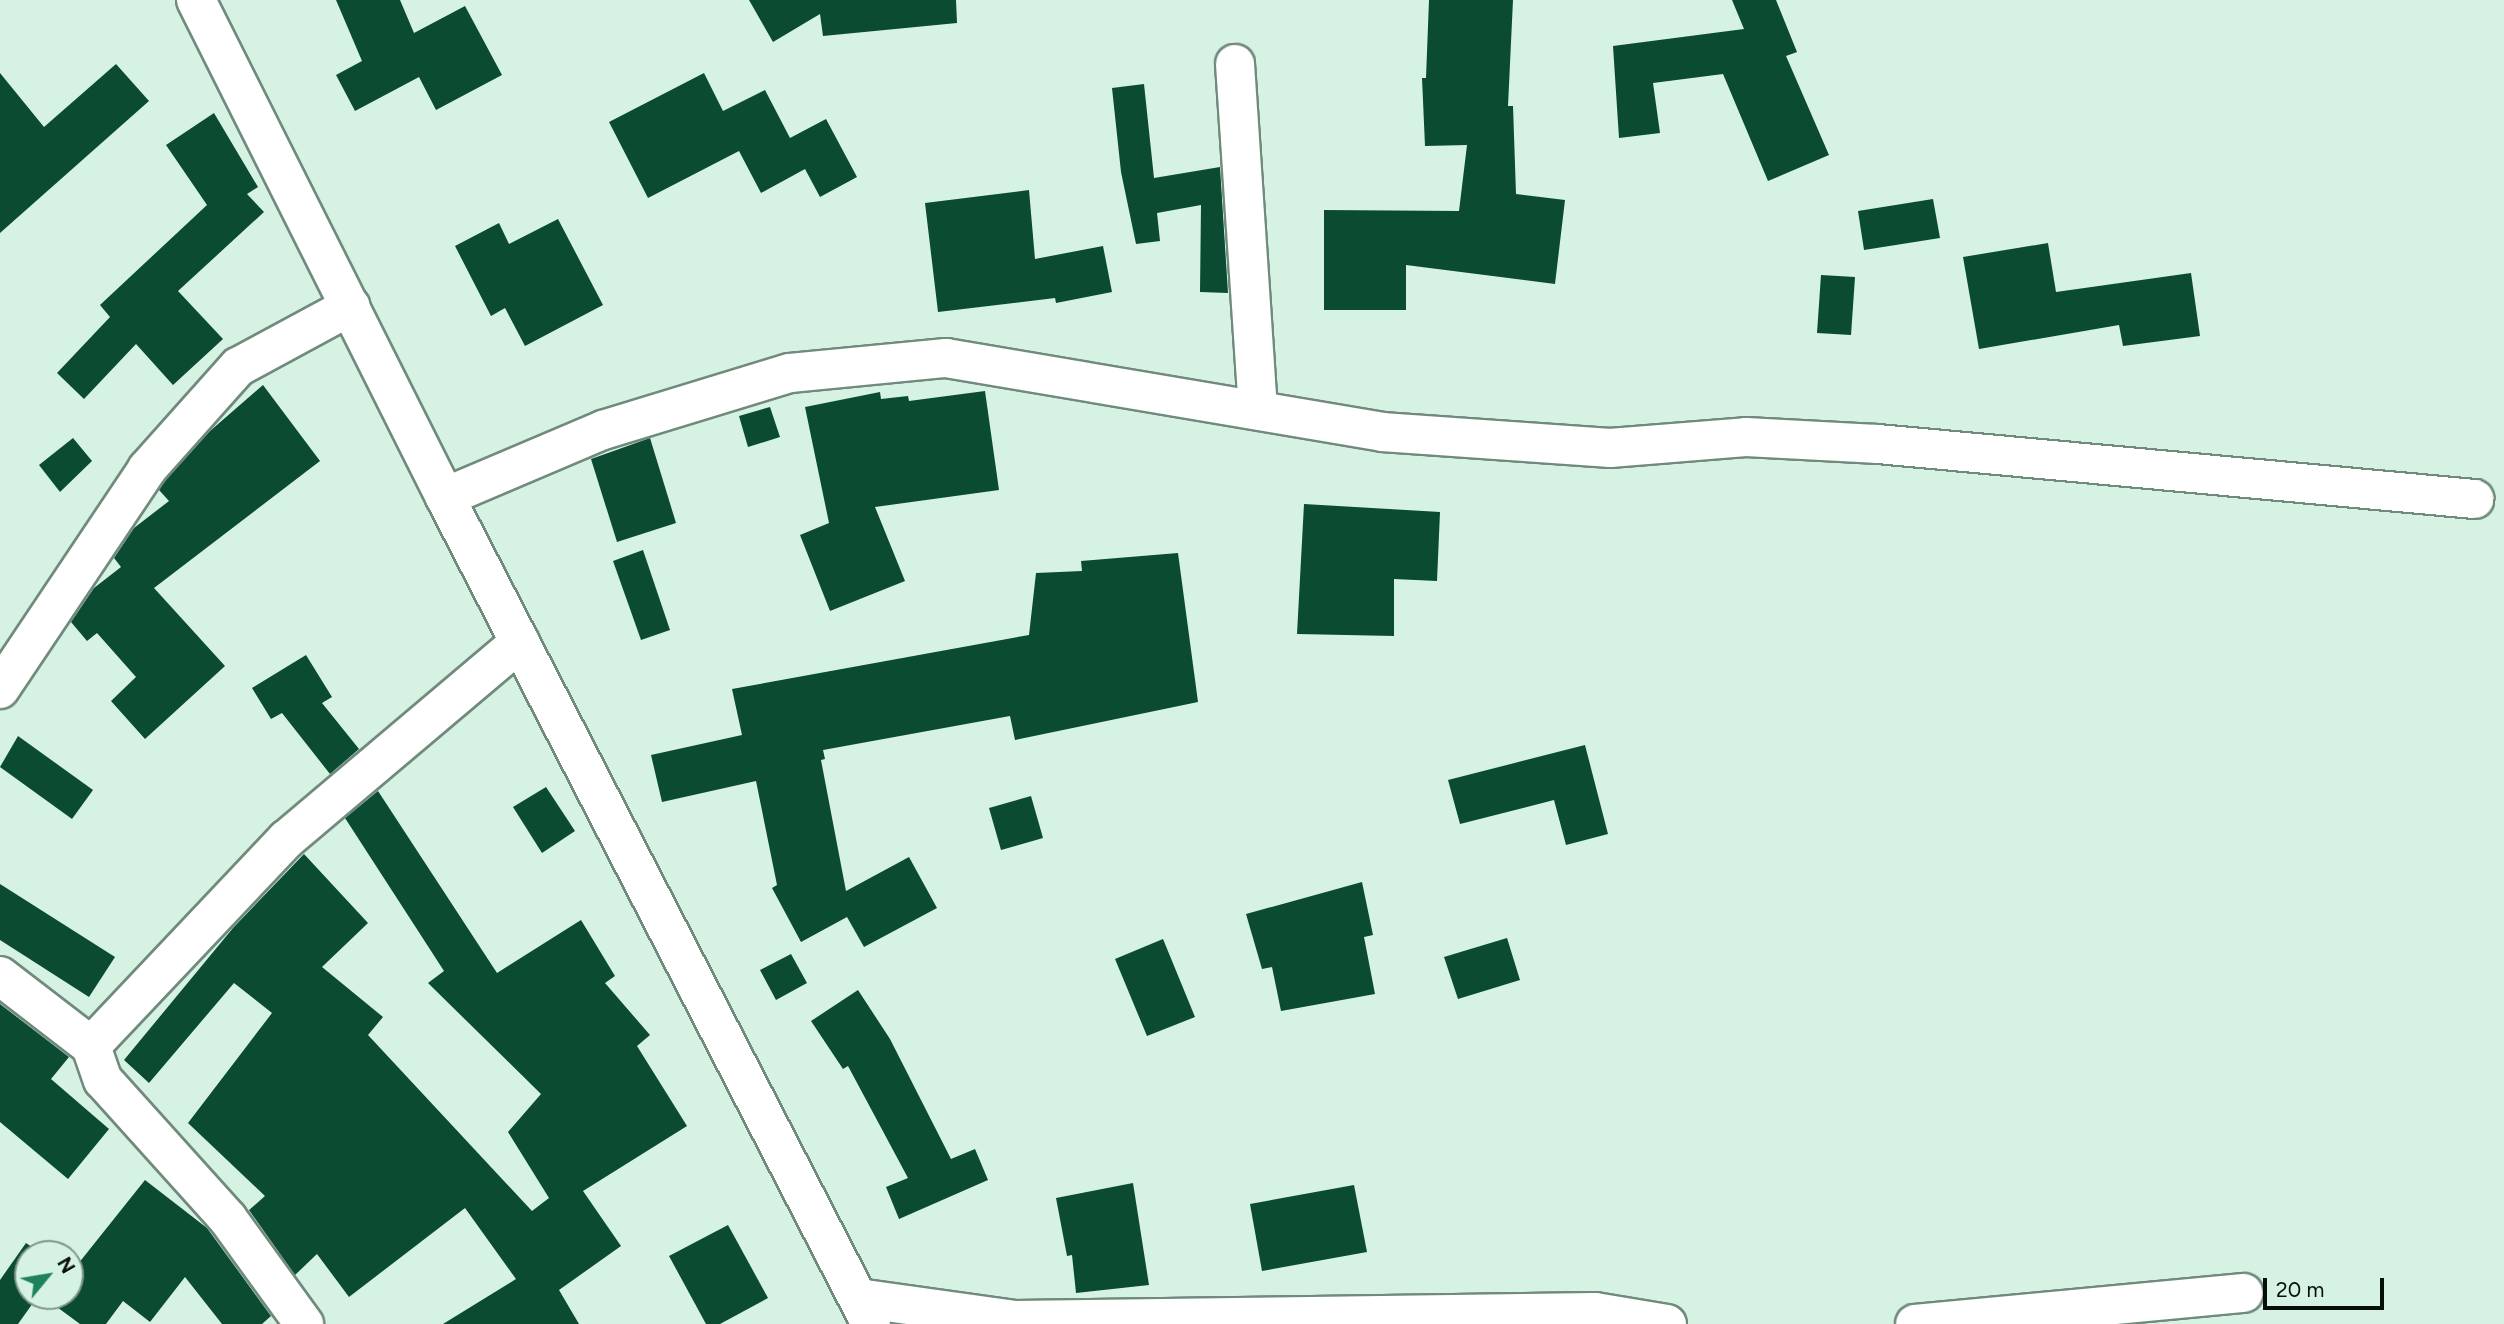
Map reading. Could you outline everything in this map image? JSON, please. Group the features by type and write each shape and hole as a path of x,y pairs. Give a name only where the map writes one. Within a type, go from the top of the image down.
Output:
{"street":[{"path":"196,0 445,497 865,1311 1015,1320 1595,1312 1667,1324"},
{"path":"1235,64 1258,409"},
{"path":"0,689 147,469 238,367 351,306"},
{"path":"445,497 603,430 790,373 946,358 1382,432 1610,448 1746,437 1878,444 2474,499"},
{"path":"91,1046 287,839 520,642"},
{"path":"0,976 91,1046 103,1080 228,1219 304,1324"},
{"path":"1915,1324 2244,1293"}],"building":[{"path":"336,0 400,0 414,33 465,6 502,75 436,110 419,77 355,111 336,75 362,61"},
{"path":"749,0 956,0 957,23 823,36 820,14 773,42"},
{"path":"1429,0 1513,0 1508,106 1513,106 1516,194 1565,200 1555,284 1406,265 1406,310 1324,310 1324,210 1459,211 1467,145 1425,146 1422,78 1426,78"},
{"path":"1732,0 1776,0 1797,52 1786,56 1829,155 1768,181 1723,74 1653,83 1660,133 1619,138 1613,46 1744,29"},
{"path":"116,64 149,101 0,233 0,73 44,127"},
{"path":"704,73 723,111 765,90 790,138 826,119 857,177 820,197 805,169 761,193 739,151 648,198 609,122"},
{"path":"1144,84 1154,178 1220,167 1228,293 1200,292 1201,205 1157,213 1160,241 1136,244 1121,172 1112,88"},
{"path":"214,113 258,187 247,194 264,212 178,291 223,339 173,385 136,344 84,399 57,373 110,317 100,305 207,205 166,145"},
{"path":"1029,190 1035,259 1103,246 1112,292 1056,303 1055,298 938,312 925,203"},
{"path":"1933,199 1940,238 1864,250 1858,211"},
{"path":"558,219 603,305 525,346 505,308 491,316 455,246 499,223 509,244"},
{"path":"2048,243 2056,292 2191,273 2200,336 2123,346 2119,325 1979,349 1963,257"},
{"path":"1821,275 1855,277 1851,335 1817,333"},
{"path":"263,385 320,461 154,588 225,666 145,739 111,701 136,677 97,633 87,641 71,622 94,588 121,567 114,558 134,528 169,501 159,490 164,482 210,431"},
{"path":"985,391 999,490 875,507 905,581 830,611 800,535 829,523 805,407 880,392 881,399 908,396 909,401"},
{"path":"770,407 780,437 748,447 739,416"},
{"path":"73,438 92,461 60,492 39,465"},
{"path":"650,438 676,523 617,542 591,459"},
{"path":"1304,504 1440,512 1437,581 1394,579 1394,636 1297,634"},
{"path":"643,550 670,630 641,640 613,561"},
{"path":"1178,553 1198,702 1015,740 1010,716 823,750 825,759 821,760 846,891 909,857 937,908 864,947 847,917 801,942 772,888 777,885 756,781 662,802 651,755 742,735 732,689 1029,635 1036,573 1082,571 1081,561"},
{"path":"306,655 332,697 322,703 359,749 330,774 282,713 271,719 252,688"},
{"path":"18,736 93,790 72,819 0,767"},
{"path":"1585,745 1608,834 1566,845 1554,800 1460,824 1448,780"},
{"path":"546,787 575,831 542,853 513,807"},
{"path":"378,791 497,973 581,920 615,976 605,983 650,1035 637,1046 687,1126 583,1191 621,1246 559,1290 579,1324 443,1324 516,1279 465,1208 349,1297 317,1254 295,1275 249,1210 265,1196 188,1123 272,1013 234,983 149,1083 124,1060 233,928 304,854 368,923 322,967 383,1017 368,1035 532,1211 549,1198 508,1132 541,1094 428,983 444,971 345,818"},
{"path":"1031,796 1043,838 1001,850 989,808"},
{"path":"1362,882 1373,935 1364,937 1375,994 1281,1011 1272,967 1262,969 1246,914"},
{"path":"0,884 115,957 89,997 0,940"},
{"path":"1507,938 1520,980 1458,999 1444,957"},
{"path":"1163,939 1195,1017 1147,1036 1115,959"},
{"path":"791,954 807,983 776,1000 760,970"},
{"path":"858,990 890,1039 951,1159 975,1149 988,1180 899,1219 886,1187 908,1178 848,1066 843,1069 811,1021"},
{"path":"0,1004 69,1057 51,1079 109,1129 68,1179 0,1122"},
{"path":"145,1180 207,1228 271,1316 262,1324 222,1324 185,1277 150,1322 123,1301 106,1324 80,1324 61,1310 84,1310 84,1256"},
{"path":"1133,1183 1149,1285 1076,1293 1072,1255 1067,1256 1056,1198"},
{"path":"1354,1185 1367,1252 1262,1271 1250,1204"},
{"path":"728,1225 768,1298 720,1324 706,1324 669,1256"},
{"path":"14,1260 14,1310 28,1310 18,1324 0,1324 0,1280"}]}
